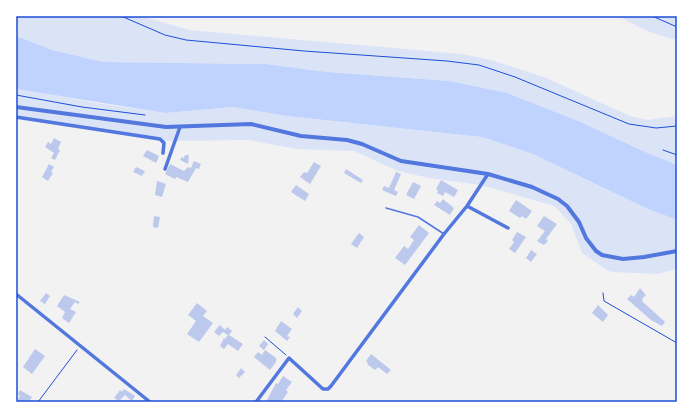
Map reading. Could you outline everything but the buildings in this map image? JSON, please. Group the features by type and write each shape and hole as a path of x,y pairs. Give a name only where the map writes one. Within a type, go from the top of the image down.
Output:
{"street":[{"path":"16,107 150,126 180,127 251,124 300,136 347,140 362,144 401,161 488,174 532,186 558,199 573,214 586,238 596,251 602,255 623,259 644,258 677,251"},
{"path":"16,117 160,139 164,143 163,153"},
{"path":"165,169 180,127"},
{"path":"256,402 289,358 318,386 323,389 328,389 444,234 467,206 488,174"},
{"path":"467,206 508,228"},
{"path":"16,294 150,402"}],"lane":[{"path":"386,208 418,217 444,234"}],"path":[{"path":"121,16 165,35 186,40 447,61 479,65 515,77 629,124 656,128 677,126"},
{"path":"652,16 677,26"},
{"path":"16,95 82,107 145,115"},
{"path":"663,150 677,155"},
{"path":"602,293 604,301 677,344"},
{"path":"265,337 289,358"},
{"path":"38,402 80,346"}],"shaded area":[{"path":"16,16 141,16 189,30 462,54 491,60 544,77 630,116 648,120 677,116 677,165 449,81 328,72 265,64 103,62 52,50 20,39 16,36"},
{"path":"619,16 677,16 677,40 647,31"},
{"path":"16,88 103,104 165,113 233,107 287,116 482,137 533,154 648,209 677,220 677,269 657,274 612,272 605,269 582,253 571,224 554,206 481,185 429,178 398,171 354,151 296,149 249,140 160,141 16,119"}],"water":[{"path":"16,36 52,50 103,62 265,64 328,72 449,81 507,93 578,121 647,153 677,165 677,220 648,209 533,154 482,137 287,116 233,107 165,113 23,90 16,88"}]}
